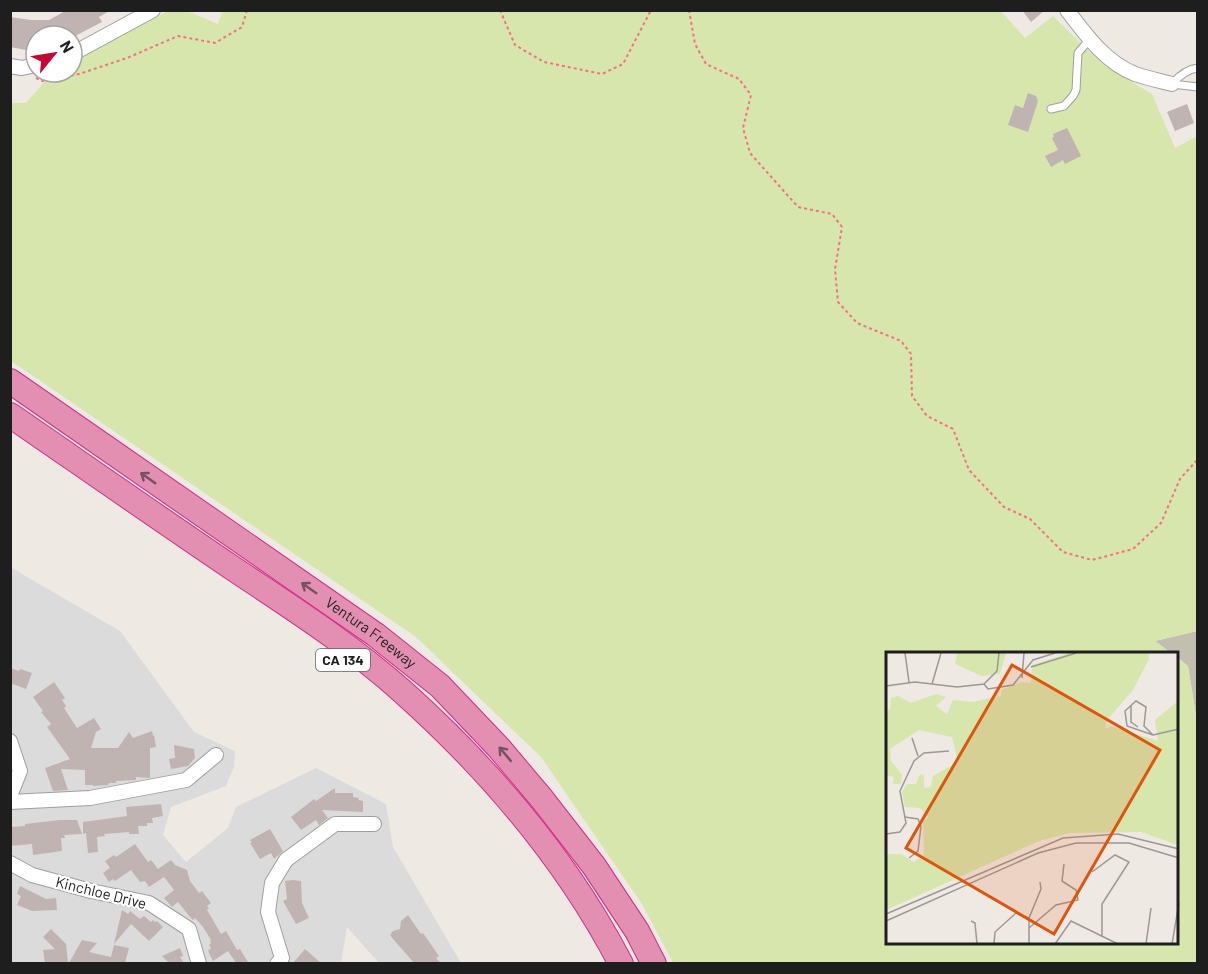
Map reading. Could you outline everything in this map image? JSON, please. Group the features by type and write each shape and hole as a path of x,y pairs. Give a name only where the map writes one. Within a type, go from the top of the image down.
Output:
{"highway":[{"name":"Ventura Freeway","path":"10,381 376,635 440,687 499,748 594,866 637,932 654,963"},
{"path":"10,394 56,425 92,439"},
{"path":"10,416 294,610 369,664 402,691 460,746 506,795 547,847 585,902 621,963"},
{"name":"CA 134","path":"10,426 351,666 410,716 458,763 513,823 563,890 609,963"},
{"path":"542,799 545,816 596,885 642,963"}],"street":[{"path":"84,47 153,10"},
{"path":"1066,10 1096,48 1114,62 1134,74 1172,84"},
{"path":"10,741 20,771 10,796"},
{"path":"10,802 90,798 186,780 216,755"},
{"path":"277,963 282,958 268,912 272,884 286,860 335,824 374,824"},
{"name":"Kinchloe Drive","path":"10,863 32,875 91,891 149,903 189,929 199,963"}],"lane":[{"path":"1051,109 1064,106 1073,96 1077,85 1078,54 1090,39"},
{"path":"1172,84 1180,75 1191,69 1197,69"},
{"path":"1172,84 1197,87"}],"path":[{"path":"16,67 42,81 79,74 127,58 178,36 215,43 242,27 247,10"},
{"path":"500,10 515,45 544,62 602,75 623,64 651,10"},
{"path":"689,10 695,44 706,64 739,79 751,95 743,128 750,153 798,207 832,214 842,227 834,269 838,302 857,323 901,341 911,354 912,396 927,416 953,429 969,470 1004,507 1030,519 1063,552 1092,560 1133,549 1161,523 1180,479 1197,459"}],"shaded area":[{"path":"10,567 120,631 194,732 235,751 234,767 226,786 171,807 163,835 186,862 228,828 236,807 316,768 386,804 393,847 461,963 377,963 347,927 341,963 11,963"},
{"path":"1197,631 1197,722 1188,666 1178,658 1178,652 1170,652 1155,641"}],"green space":[{"path":"223,10 1000,10 1025,38 1053,16 1102,64 1152,94 1175,148 1197,136 1197,631 1155,641 1170,652 886,652 886,944 1178,944 1178,658 1188,666 1197,722 1197,963 673,963 642,904 541,757 416,637 11,361 11,103 26,103 43,84 84,84 84,55 168,11 187,11 218,24"}],"building":[{"path":"67,10 111,10 99,17 102,22 84,31 84,24 24,24 24,50 10,47 10,17 49,20"},
{"path":"1022,10 1045,10 1031,22"},
{"path":"1028,93 1036,96 1038,101 1028,132 1008,125 1015,105 1023,108"},
{"path":"1187,104 1194,123 1175,131 1167,112"},
{"path":"1067,128 1081,156 1065,164 1063,160 1051,167 1045,156 1058,150 1052,138 1053,134"},
{"path":"10,668 32,673 26,689 10,683"},
{"path":"54,682 65,698 62,700 66,706 64,708 77,728 94,718 101,729 96,732 91,748 118,748 129,732 133,738 152,731 156,747 150,748 150,778 136,777 136,780 93,786 85,785 85,770 61,769 68,790 53,791 45,768 70,759 47,727 51,724 33,697"},
{"path":"174,745 194,749 195,758 188,766 171,769 169,759 175,758"},
{"path":"335,788 335,793 353,793 353,797 363,801 363,812 322,810 328,818 319,825 316,820 301,830 291,817 314,799 316,801"},
{"path":"161,804 163,816 152,818 153,823 147,823 147,826 138,826 139,834 129,834 129,832 104,834 105,836 97,837 98,852 88,853 86,833 83,834 83,822 127,816 126,807"},
{"path":"77,820 82,834 64,835 65,838 61,838 62,851 33,855 32,844 10,846 11,827"},
{"path":"270,829 283,851 274,859 271,853 260,859 250,840"},
{"path":"135,844 148,862 151,860 158,869 171,860 175,865 187,870 190,881 211,903 207,906 209,908 207,910 221,934 226,931 237,950 240,949 248,962 236,963 228,951 213,961 208,951 211,948 209,945 211,940 203,927 195,918 193,920 178,902 172,907 164,898 174,890 164,877 149,887 145,881 140,882 131,870 115,881 113,879 109,882 103,873 110,868 105,861 114,855 116,857"},
{"path":"285,881 301,881 302,903 309,918 296,924 283,901 287,899"},
{"path":"20,886 46,899 56,898 57,910 32,911 17,905 21,896 17,894"},
{"path":"122,910 128,914 130,911 140,919 144,916 151,922 157,921 163,927 149,941 131,924 114,944"},
{"path":"408,915 439,956 436,958 441,963 414,963 390,935 393,931 400,929 401,921"},
{"path":"51,929 66,944 68,963 45,963 43,950 55,949 43,937"},
{"path":"82,940 97,943 89,952 111,957 114,945 129,948 125,963 69,963"},
{"path":"180,948 183,956 180,957 184,963 169,963 162,956"},
{"path":"305,949 321,963 293,963"}]}
